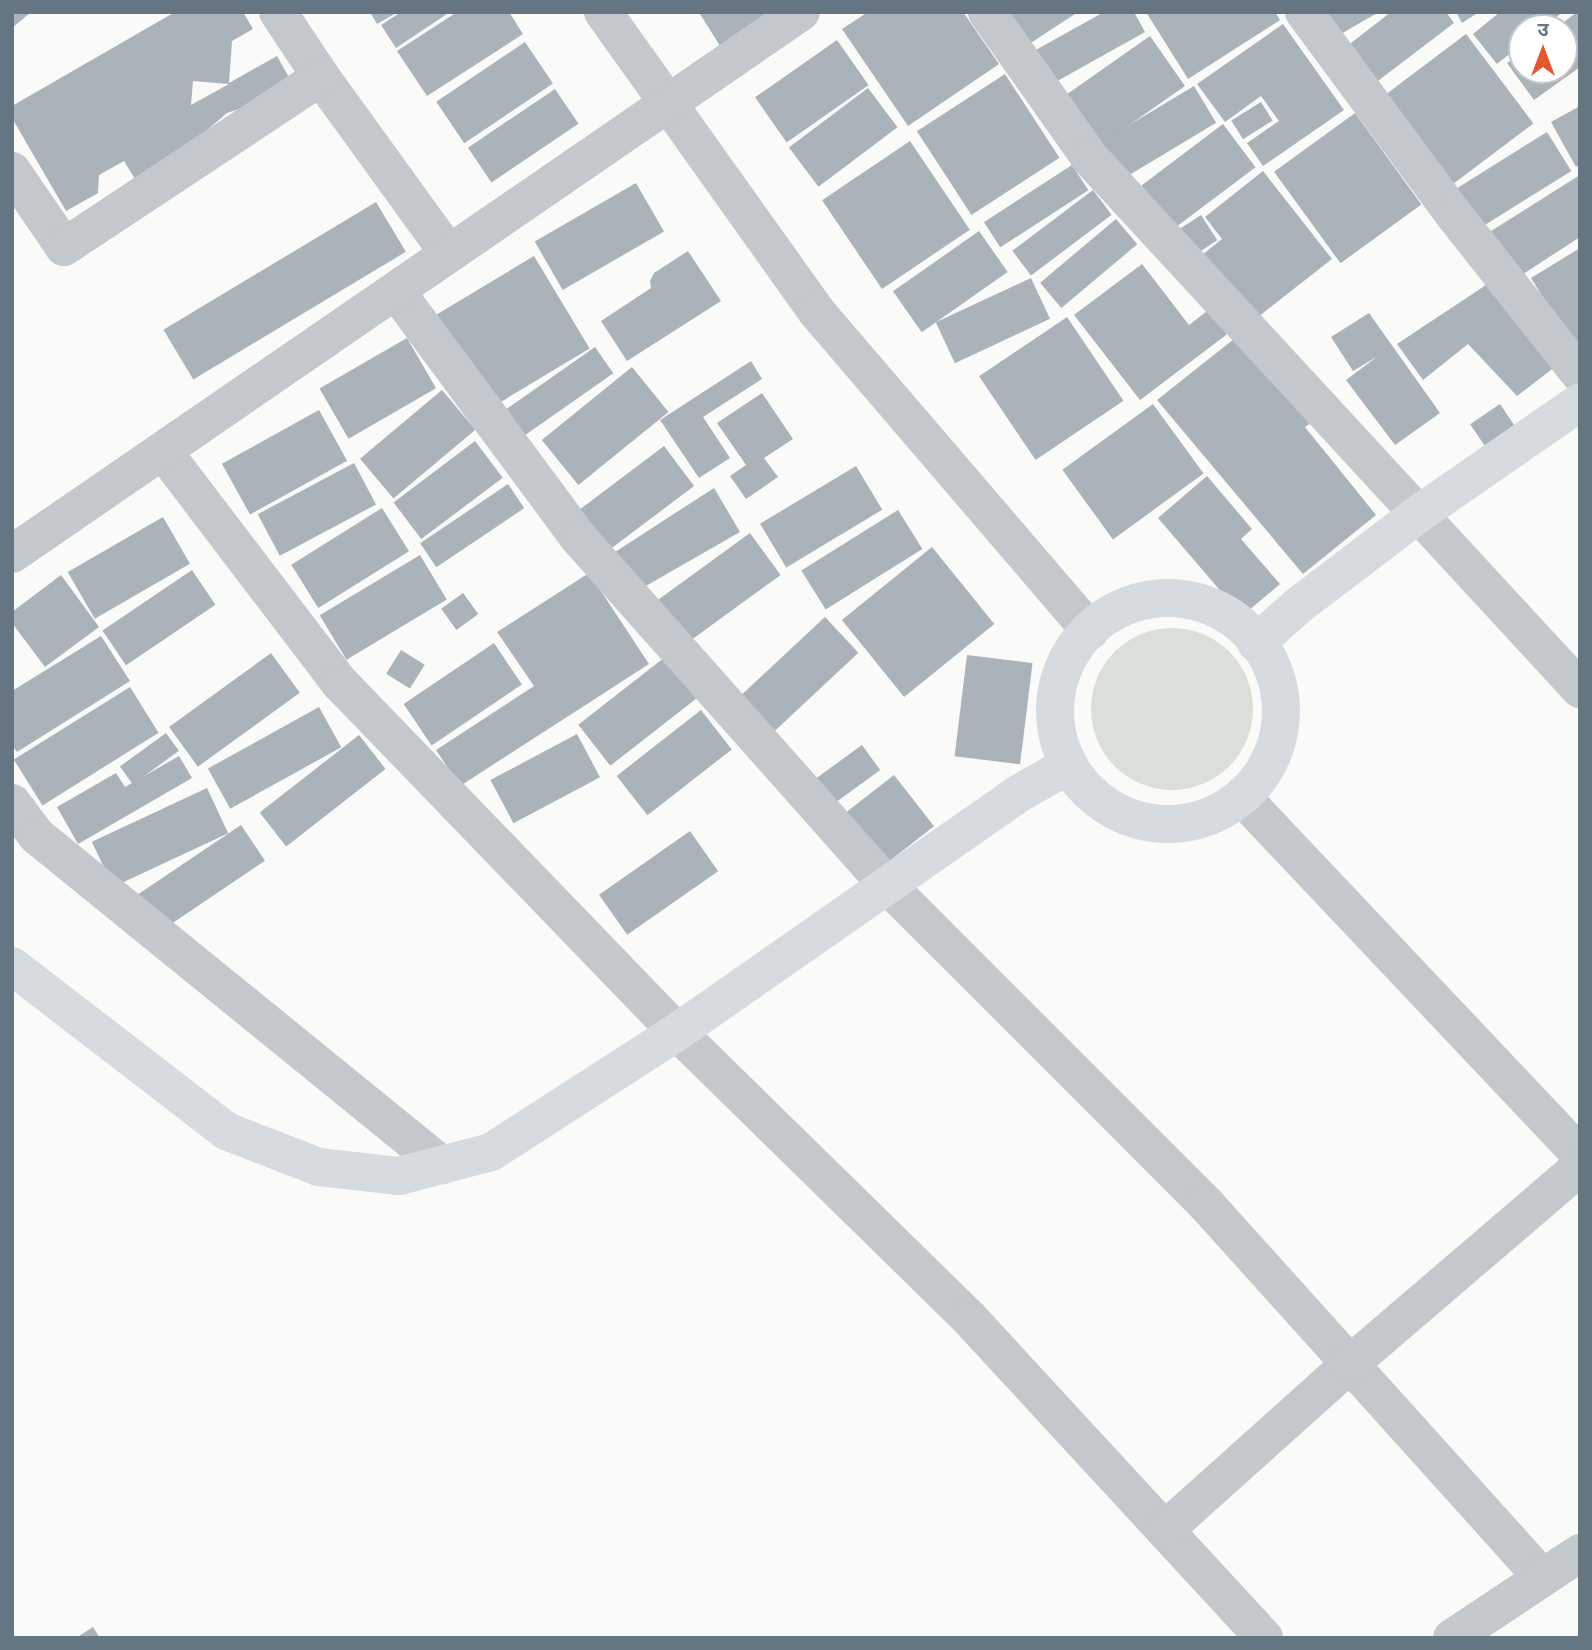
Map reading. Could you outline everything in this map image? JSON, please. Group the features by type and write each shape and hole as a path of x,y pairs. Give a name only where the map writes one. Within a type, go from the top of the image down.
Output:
{"street":[{"path":"278,12 449,254"},
{"path":"603,12 816,312 1090,631"},
{"path":"12,554 801,12"},
{"path":"987,12 1090,158 1580,689"},
{"path":"1304,12 1455,216 1580,374"},
{"path":"12,171 64,247 321,76"},
{"path":"396,291 578,537 887,885 1205,1202 1542,1577"},
{"path":"1256,643 1300,605 1418,515 1580,402"},
{"path":"163,451 340,683 677,1032 968,1318 1264,1638"},
{"path":"1159,597 1213,606 1244,625 1276,671 1283,717 1273,757 1253,788 1222,813 1183,825 1125,818 1092,797 1067,766 1059,747 1053,704 1064,660 1090,631 1100,619 1136,601 1159,597"},
{"path":"12,966 226,1132 319,1167 399,1176 491,1152 677,1032 1018,794 1067,766"},
{"path":"1242,797 1580,1155"},
{"path":"12,803 37,836 442,1164"},
{"path":"1165,1530 1350,1364 1580,1167"},
{"path":"1452,1638 1580,1553"}],"shaded area":[{"path":"1172,628 1203,634 1230,651 1247,678 1253,709 1247,740 1230,767 1203,784 1172,790 1141,784 1114,767 1097,740 1091,709 1097,678 1114,651 1141,634"}],"building":[{"path":"12,12 31,12 12,28"},
{"path":"175,12 243,12 253,29 232,41 229,83 277,56 291,81 248,106 227,113 179,154 135,179 124,161 99,175 98,193 66,211 12,118 12,106","holes":["193,81 229,84 191,105"]},
{"path":"370,12 398,12 377,24"},
{"path":"401,12 450,12 396,48 381,25"},
{"path":"457,12 509,12 523,34 427,96 397,51"},
{"path":"790,12 727,57 700,14"},
{"path":"868,12 963,12 999,64 908,126 842,29"},
{"path":"1005,12 1078,12 1026,46"},
{"path":"1104,12 1134,12 1145,32 1052,84 1034,51"},
{"path":"1146,12 1275,12 1280,20 1188,79"},
{"path":"1316,12 1379,12 1332,39"},
{"path":"1391,12 1446,12 1454,23 1370,87 1342,50"},
{"path":"1456,12 1479,12 1462,23"},
{"path":"1500,12 1563,12 1508,14 1508,55 1497,64 1473,34"},
{"path":"1580,12 1578,68 1578,14 1574,14"},
{"path":"1283,24 1344,110 1263,166 1247,143 1279,121 1261,96 1225,122 1197,84"},
{"path":"1466,34 1533,123 1449,187 1381,98"},
{"path":"1150,36 1185,86 1097,148 1062,98"},
{"path":"837,40 869,85 787,142 755,97"},
{"path":"525,42 553,83 464,143 436,102"},
{"path":"1005,74 1059,158 971,215 917,131"},
{"path":"1522,84 1556,84 1534,100"},
{"path":"1194,86 1216,123 1120,181 1098,144"},
{"path":"868,88 897,127 818,187 789,148"},
{"path":"555,89 578,124 491,183 468,148"},
{"path":"1261,102 1273,121 1243,139 1231,121"},
{"path":"1580,106 1580,164 1576,167 1551,122"},
{"path":"1355,113 1421,204 1341,263 1274,172"},
{"path":"1223,124 1255,167 1170,232 1138,188"},
{"path":"1547,132 1571,171 1480,228 1455,189"},
{"path":"910,141 970,230 882,289 822,200"},
{"path":"1072,165 1088,190 1000,247 984,222"},
{"path":"1263,171 1332,259 1254,320 1202,255 1222,239 1205,217"},
{"path":"1580,175 1580,237 1517,278 1488,233"},
{"path":"636,183 664,231 563,290 535,242"},
{"path":"1093,190 1112,215 1031,276 1012,251"},
{"path":"376,202 406,252 193,379 163,330"},
{"path":"1201,215 1217,240 1190,258 1173,233"},
{"path":"1116,219 1137,244 1061,308 1040,283"},
{"path":"979,231 1008,272 922,332 893,291"},
{"path":"1580,248 1580,357 1531,278"},
{"path":"688,251 721,301 627,361 601,321 651,288 650,281 654,273"},
{"path":"534,256 590,349 491,408 435,315"},
{"path":"1142,264 1189,325 1211,308 1230,332 1140,400 1074,315"},
{"path":"1031,278 1050,319 955,363 936,322"},
{"path":"1489,283 1560,363 1517,396 1468,344 1423,380 1397,344"},
{"path":"1369,313 1440,413 1395,445 1346,380 1378,356 1353,371 1331,337"},
{"path":"1067,317 1123,401 1036,460 979,376"},
{"path":"1239,335 1311,423 1305,427 1376,515 1303,574 1157,400"},
{"path":"407,338 436,388 349,439 320,388"},
{"path":"595,347 613,373 519,439 501,413"},
{"path":"751,361 762,379 703,417 730,458 699,478 660,420"},
{"path":"632,367 669,412 578,485 542,440"},
{"path":"442,390 475,430 393,499 360,459"},
{"path":"762,393 793,439 764,458 778,477 746,499 730,476 746,465 717,423"},
{"path":"1153,404 1204,474 1113,539 1062,470"},
{"path":"1500,404 1516,428 1486,448 1470,424"},
{"path":"319,410 347,461 250,515 222,464"},
{"path":"475,441 503,478 421,539 394,502"},
{"path":"664,446 694,486 605,553 575,513"},
{"path":"354,463 376,504 280,556 258,514"},
{"path":"856,466 882,510 786,567 760,524"},
{"path":"1207,476 1252,529 1241,539 1280,584 1242,616 1158,518"},
{"path":"508,484 524,508 436,567 420,543"},
{"path":"714,488 740,532 637,591 612,554"},
{"path":"382,508 409,551 318,608 291,565"},
{"path":"898,510 922,549 826,609 801,570"},
{"path":"163,517 190,564 95,619 68,572"},
{"path":"750,533 781,575 684,645 654,603"},
{"path":"932,547 994,624 904,697 842,620"},
{"path":"420,555 447,600 346,660 320,615"},
{"path":"192,570 215,605 126,665 102,630"},
{"path":"589,573 649,664 460,786 436,750 534,686 497,632"},
{"path":"61,575 99,627 45,667 12,623 12,612"},
{"path":"463,593 478,614 456,630 441,609"},
{"path":"825,617 858,653 774,732 740,696"},
{"path":"101,636 130,681 17,752 12,745 12,691"},
{"path":"494,643 522,684 432,745 404,704"},
{"path":"401,650 425,665 410,689 386,674"},
{"path":"271,653 300,693 198,767 169,727"},
{"path":"967,655 1033,663 1020,764 955,756"},
{"path":"665,657 697,698 610,766 578,725"},
{"path":"130,687 159,733 42,805 14,760"},
{"path":"319,707 341,747 230,809 208,769"},
{"path":"701,710 732,749 647,815 617,776"},
{"path":"166,733 179,751 133,784 120,767"},
{"path":"577,734 600,777 513,823 490,780"},
{"path":"359,735 385,769 286,846 260,813"},
{"path":"862,745 880,770 834,804 816,779"},
{"path":"179,756 192,778 78,844 57,807 116,773 125,787"},
{"path":"894,775 934,826 886,864 846,813"},
{"path":"207,788 228,833 113,887 92,842"},
{"path":"241,825 265,861 162,930 138,894"},
{"path":"690,831 718,871 627,935 599,895"},
{"path":"93,1627 100,1638 76,1638"}]}
